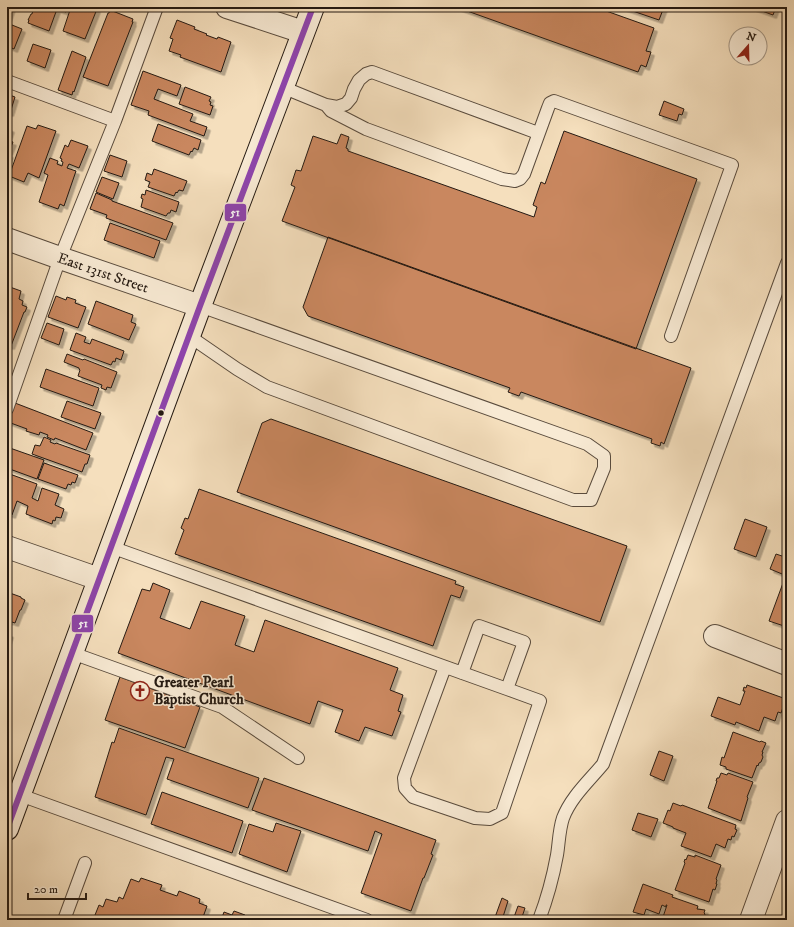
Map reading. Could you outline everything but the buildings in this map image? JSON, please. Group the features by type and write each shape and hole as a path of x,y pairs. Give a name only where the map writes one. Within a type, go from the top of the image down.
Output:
{"main road":[{"path":"227,7 303,32"},
{"path":"7,829 200,306 313,7"},
{"name":"East 131st Street","path":"7,239 200,306"},
{"path":"7,546 99,578"},
{"path":"715,636 787,664"},
{"path":"751,920 787,821"}],"lane":[{"path":"7,409 10,391 60,258 115,121 157,7"},
{"path":"331,108 346,104 351,98 359,80 366,74 372,72 538,133"},
{"path":"7,81 115,121"},
{"path":"282,87 331,108 366,129 502,179 520,179 524,174 550,103 554,101 732,165 671,336"},
{"path":"539,920 548,893 564,818 574,799 603,764 787,263"},
{"path":"189,336 237,369 267,387 573,500 591,500 604,468 604,456 587,444 200,306"},
{"path":"111,547 540,701 502,813 490,819 475,818 414,797 405,788 404,778 445,667"},
{"path":"462,673 479,626 524,642 507,689"},
{"path":"72,653 222,707 298,758"},
{"path":"20,795 367,920"},
{"path":"64,920 85,863"}],"transit line":[{"name":"51","path":"7,829 200,306 313,7"}],"place":[{"name":"Greater Pearl Baptist Church","path":"140,691"}]}
